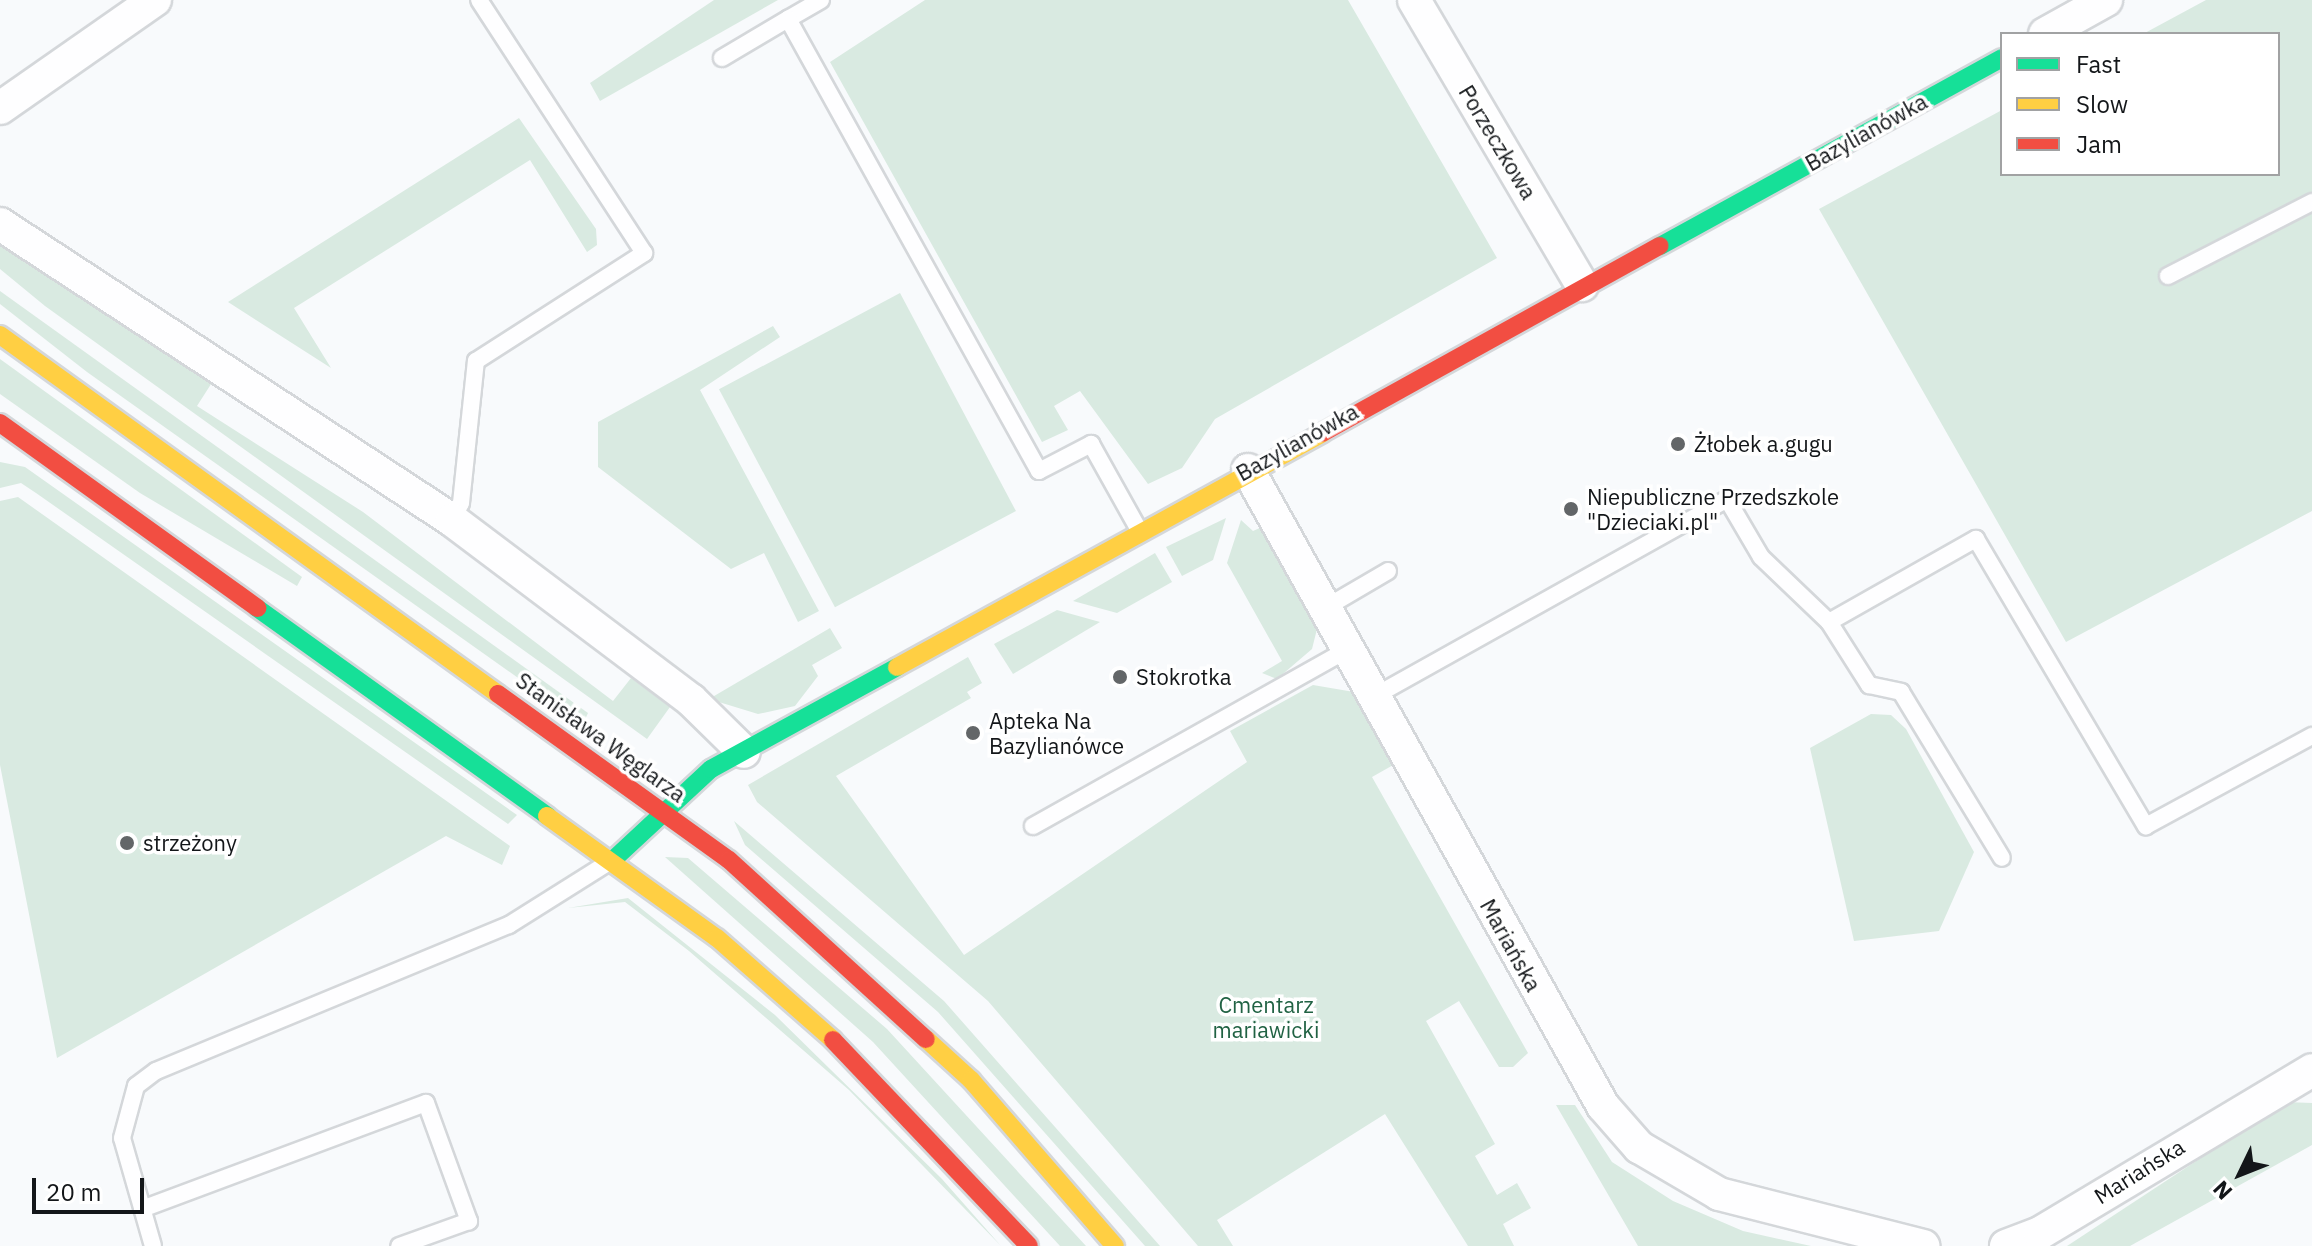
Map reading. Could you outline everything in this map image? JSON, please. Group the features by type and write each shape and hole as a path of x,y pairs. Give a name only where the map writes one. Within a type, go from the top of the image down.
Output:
{"street":[{"path":"0,108 155,0"},
{"name":"Porzeczkowa","path":"1414,0 1582,285"},
{"path":"2048,32 2090,4"},
{"name":"Bazylianówka","path":"614,859 663,811 744,752 1582,285 2000,59"},
{"path":"0,224 46,259 452,520 691,700 744,752"},
{"name":"Stanisława Węglarza","path":"0,335 663,811 913,1022 1115,1246"},
{"path":"0,423 614,859 854,1059 1029,1246"},
{"name":"Mariańska","path":"1248,470 1581,1070 1639,1147 1719,1194 1923,1246"},
{"name":"Mariańska","path":"2006,1246 2040,1233 2312,1070"}],"lane":[{"path":"452,520 461,503 476,361 644,253 479,0"},
{"path":"722,58 821,0"},
{"path":"788,19 1039,471 1091,444 1139,530"},
{"path":"2168,276 2312,202"},
{"path":"1373,697 1727,499 1761,557 1829,622 1869,685 1901,692 2002,858"},
{"path":"1829,622 1976,539 2146,826 2312,736"},
{"path":"1325,608 1388,571"},
{"path":"1033,826 1347,650"},
{"path":"153,1246 122,1118 146,1078 509,925 614,859"},
{"path":"142,1209 426,1103 469,1221 399,1246"}],"green space":[{"path":"714,0 778,0 600,101 590,83"},
{"path":"925,0 1348,0 1497,258 1215,419 1182,468 1148,484 1080,391 1054,406 1068,430 1042,442 830,62"},
{"path":"2206,0 2312,0 2312,511 2066,642 1819,209 2000,111 2000,176 2280,176 2280,32 2147,32"},
{"path":"519,118 596,229 597,245 587,252 530,160 294,308 331,368 228,302"},
{"path":"0,241 213,381 197,406 363,512 613,701 631,678 670,707 647,739 45,306 0,269"},
{"path":"0,291 588,713 583,724 87,372 0,304"},
{"path":"900,293 1016,511 835,607 719,389"},
{"path":"773,326 780,337 700,390 819,611 798,622 764,553 731,569 598,467 598,422"},
{"path":"0,359 302,577 297,586 140,493 0,394"},
{"path":"0,462 25,467 517,815 508,824 21,483 0,488"},
{"path":"18,497 510,846 502,865 446,836 57,1058 0,765 0,501"},
{"path":"1226,518 1213,560 1182,576 1166,547"},
{"path":"1241,520 1253,531 1262,527 1317,629 1312,649 1277,679 1262,673 1282,661 1227,563"},
{"path":"1155,553 1172,582 1117,613 1073,601"},
{"path":"1057,610 1100,622 1013,674 994,644"},
{"path":"830,628 842,648 812,665 818,676 795,706 758,714 709,699"},
{"name":"Cmentarz mariawicki","path":"968,657 982,683 967,692 971,698 836,776 964,955 1247,762 1230,731 1313,685 1354,692 1395,764 1372,777 1528,1053 1513,1067 1499,1067 1459,1001 1426,1021 1495,1144 1475,1156 1497,1195 1517,1183 1531,1208 1503,1224 1514,1246 1468,1246 1385,1114 1217,1220 1233,1246 1198,1246 988,1001 757,802 748,785"},
{"path":"1871,714 1891,715 1906,729 1974,852 1939,931 1854,941 1810,748"},
{"path":"734,821 944,1001 1160,1246 1145,1246 938,1012 745,845"},
{"path":"665,857 688,858 887,1029 1086,1246 1060,1246 873,1042"},
{"path":"628,898 775,1015 942,1179 1001,1246 849,1090 689,951 625,902 568,908"},
{"path":"2286,1102 2312,1103 2312,1145 2130,1246 2067,1246"},
{"path":"1556,1105 1575,1105 1612,1162 1673,1201 1743,1231 1811,1246 1638,1246"}],"traffic: fast":[{"path":"1660,246 2000,59"},
{"path":"257,608 547,816"},
{"path":"614,859 711,769 897,667"}],"traffic: slow":[{"path":"0,335 498,694"},
{"path":"897,667 1322,433"},
{"path":"547,816 717,938 833,1040"},
{"path":"926,1039 971,1080 1115,1246"}],"traffic: jam":[{"path":"1322,433 1660,246"},
{"path":"0,423 257,608"},
{"path":"498,694 729,860 926,1039"},
{"path":"833,1040 1029,1246"}],"place":[{"name":"Żłobek a.gugu","path":"1678,444"},
{"name":"Niepubliczne Przedszkole \"Dzieciaki.pl\"","path":"1571,509"},
{"name":"Stokrotka","path":"1120,677"},
{"name":"Apteka Na Bazylianówce","path":"973,733"},
{"name":"strzeżony","path":"127,843"}]}
